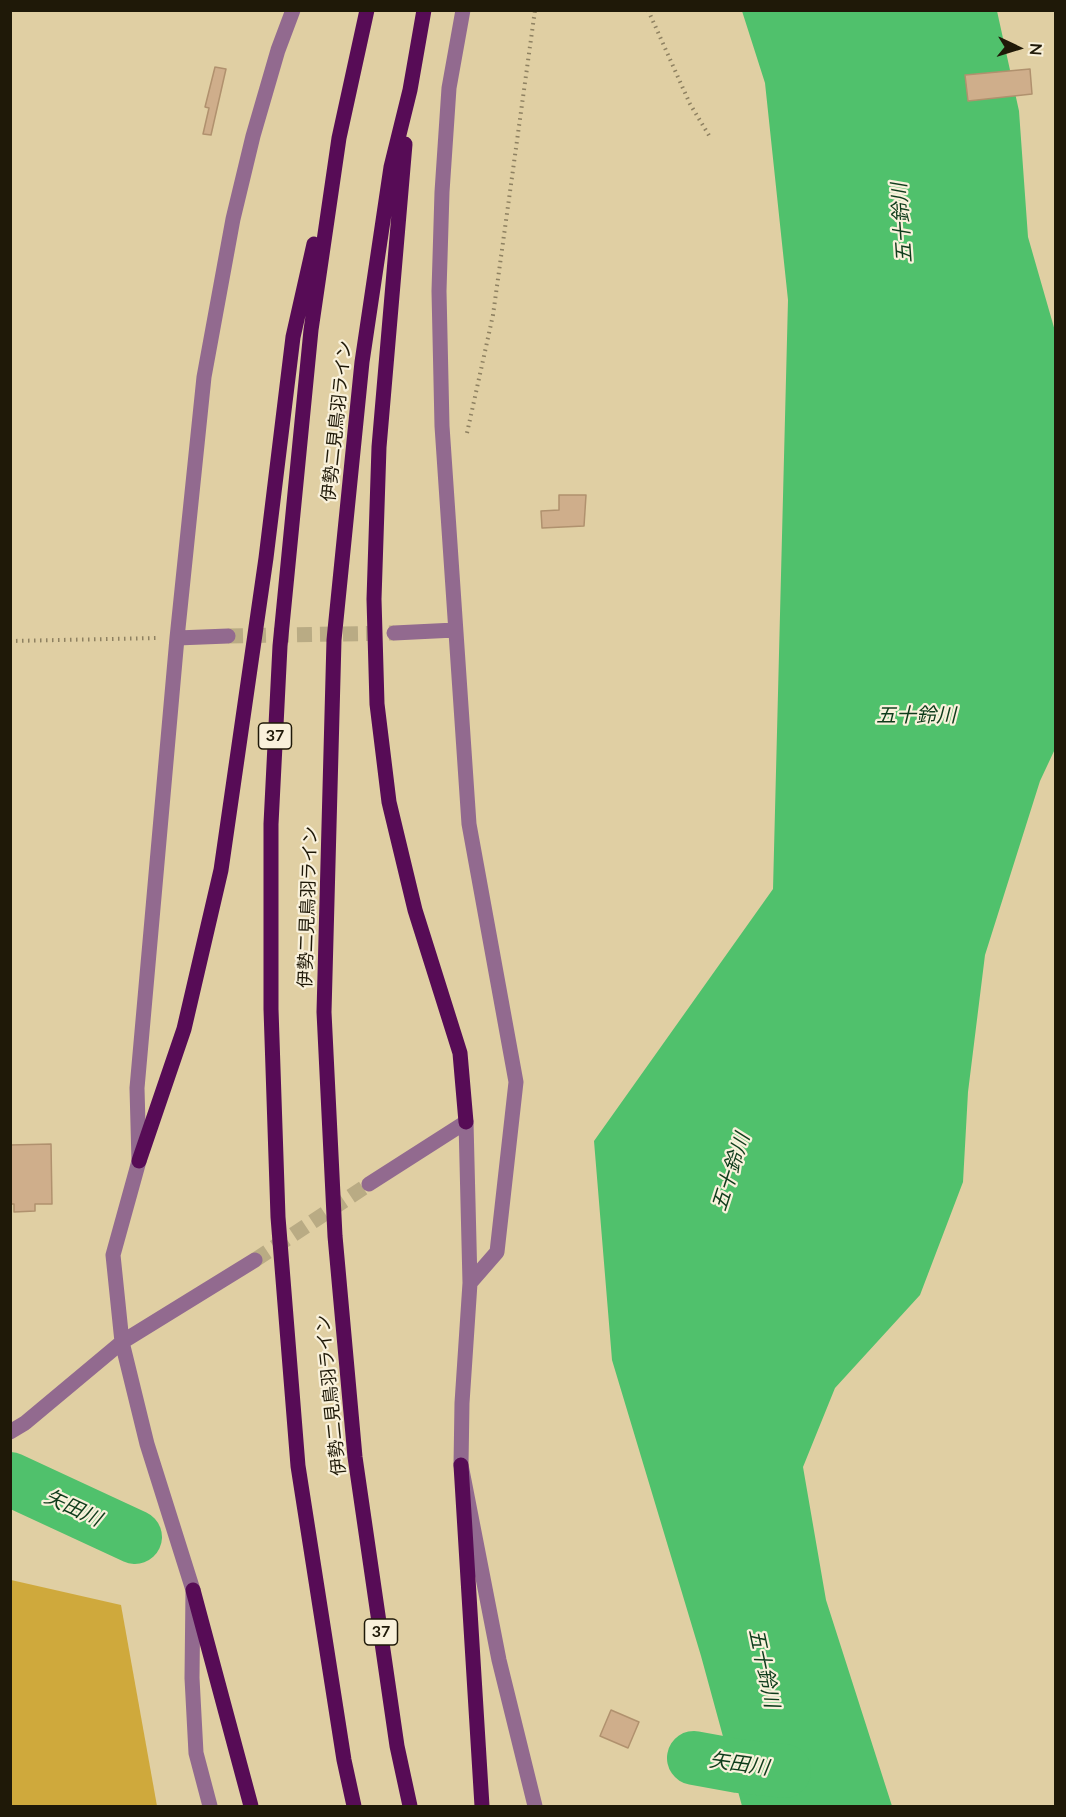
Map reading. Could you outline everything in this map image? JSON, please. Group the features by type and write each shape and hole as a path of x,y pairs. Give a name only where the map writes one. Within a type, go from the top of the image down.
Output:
{"main road":[{"name":"伊勢二見鳥羽ライン","path":"354,1806 344,1760 298,1466 278,1216 271,1009 271,824 280,646 311,330 339,138 367,10"},
{"name":"伊勢二見鳥羽ライン","path":"410,1806 397,1746 355,1457 335,1236 324,1012 336,628 362,362 391,167 410,90 424,10"},
{"path":"410,90 389,310 379,447 374,599 377,704 389,802 415,910 460,1053 466,1122"},
{"path":"139,1161 184,1029 221,870 266,558 293,337 339,138"},
{"path":"461,1465 482,1806"},
{"path":"194,1590 251,1806"}],"street":[{"path":"210,1806 196,1753 192,1678 194,1590 147,1444 123,1342 113,1255 139,1161 137,1088 177,638 204,377 233,219 260,115 293,10"},
{"path":"463,10 449,88 442,192 439,291 442,426 469,824 516,1082 497,1252 470,1283"},
{"path":"394,633 455,630"},
{"path":"177,638 228,636"},
{"path":"369,1184 466,1122"},
{"path":"466,1122 470,1283 462,1404 461,1465 499,1660 535,1806"},
{"path":"10,1432 25,1423 123,1342 255,1260"}],"path":[{"path":"466,437 493,315 535,10"},
{"path":"648,10 690,104 710,137"},
{"path":"10,640 177,638"}],"shaded area":[{"path":"11,1580 121,1605 157,1806 11,1806"}],"water":[{"name":"五十鈴川","path":"742,11 997,11 1019,111 1028,237 1055,331 1055,749 1040,781 985,955 968,1092 963,1182 920,1295 835,1388 803,1467 826,1600 892,1806 742,1806 701,1656 612,1360 594,1141 773,889 788,300 765,83"}],"building":[{"path":"215,67 226,69 211,135 203,134 209,108 205,107"},
{"path":"1030,69 1032,94 968,101 965,75"},
{"path":"559,495 586,495 584,526 542,528 541,511 559,510"},
{"path":"51,1144 52,1204 35,1204 35,1211 14,1212 14,1204 10,1204 10,1145"},
{"path":"611,1710 639,1722 628,1748 600,1736"}],"waterway":[{"name":"矢田川","path":"10,1479 135,1537"},
{"name":"矢田川","path":"694,1758 784,1771"}],"tunnel":[{"path":"228,636 394,633"},
{"path":"255,1260 369,1184"}]}
